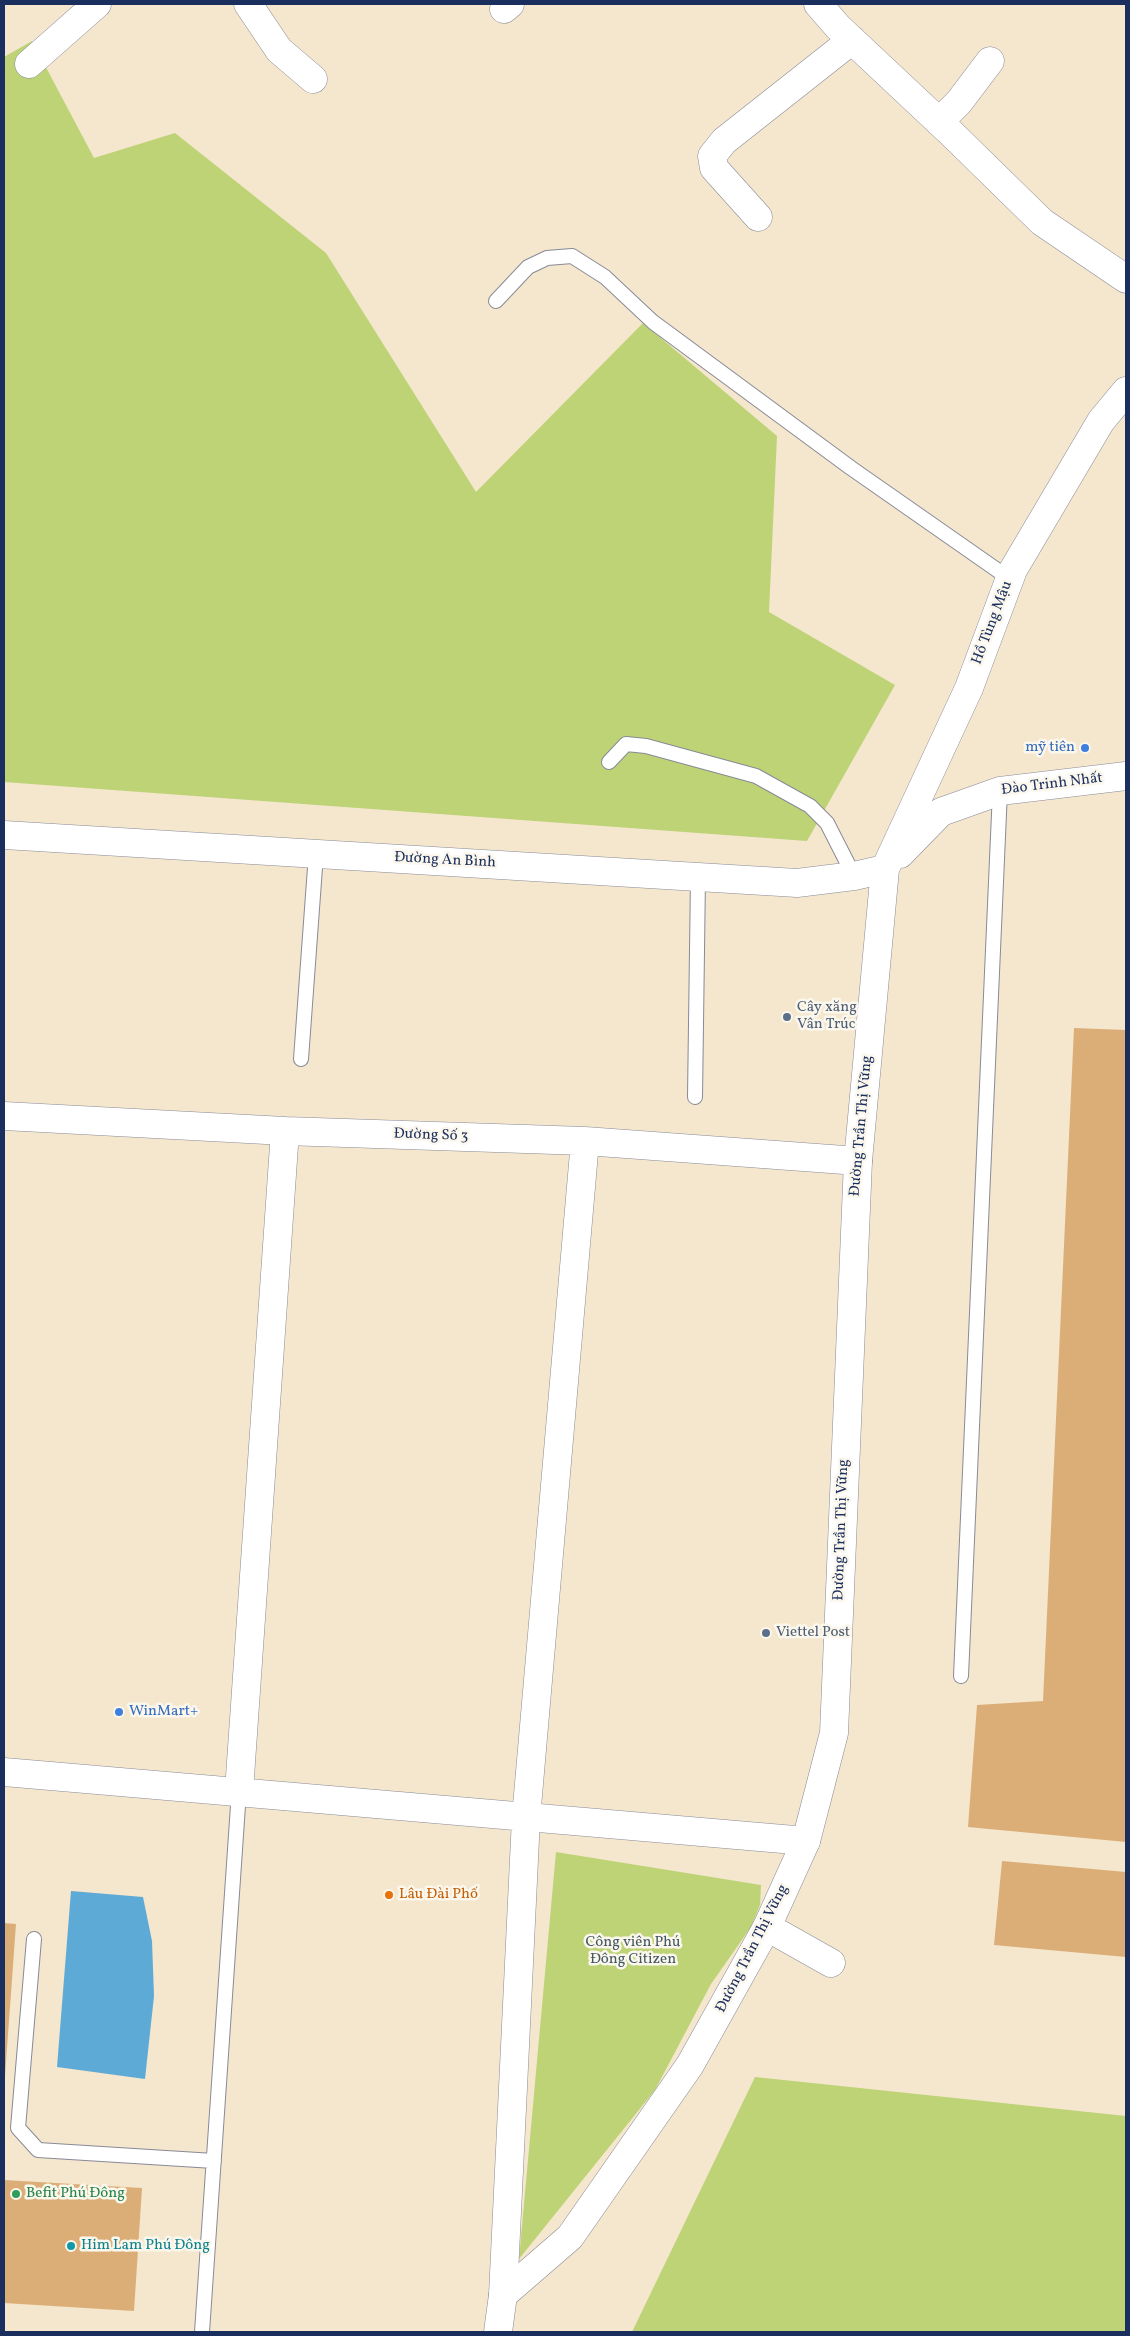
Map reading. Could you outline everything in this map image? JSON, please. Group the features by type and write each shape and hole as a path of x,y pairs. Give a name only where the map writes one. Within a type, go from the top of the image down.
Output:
{"street":[{"path":"29,64 97,4"},
{"path":"248,4 279,50 313,79"},
{"path":"818,4 852,40 1042,222 1126,279"},
{"path":"758,216 714,168 712,156 724,141 852,40"},
{"path":"939,122 959,102 990,61"},
{"name":"Hồ Tùng Mậu","path":"885,869 968,688 1012,570 1101,421 1126,391"},
{"name":"Đào Trinh Nhất","path":"885,869 941,812 1000,791 1126,776"},
{"name":"Đường An Bình","path":"4,835 797,883 854,876 885,869"},
{"name":"Đường Trần Thị Vững","path":"503,2295 570,2237 690,2065 767,1927 806,1841 834,1733 858,1161 885,869"},
{"name":"Đường Số 3","path":"4,1116 285,1131 585,1141 858,1161"},
{"path":"239,1791 285,1131"},
{"path":"498,2332 503,2295 526,1818 585,1141"},
{"path":"4,1772 806,1841"},
{"path":"767,1927 831,1963"}],"lane":[{"path":"496,301 528,267 547,258 572,256 605,277 653,322 843,462 1010,579"},
{"path":"609,762 626,744 646,746 756,776 810,806 828,823 854,876"},
{"path":"961,1676 1000,791"},
{"path":"301,1059 316,854"},
{"path":"695,1097 698,876"},
{"path":"202,2332 239,1791"},
{"path":"34,1939 18,2128 38,2150 214,2161"}],"green space":[{"path":"32,41 94,158 175,133 326,253 476,492 643,323 777,436 769,612 895,685 807,841 4,782 4,57"},
{"name":"Công viên Phú Đông Citizen","path":"556,1852 761,1885 760,1905 751,1927 711,1984 655,2090 519,2259"},
{"path":"755,2077 1126,2116 1126,2332 632,2332"}],"water":[{"path":"71,1891 143,1897 152,1941 154,1996 145,2079 57,2067"}],"building":[{"path":"1074,1028 1126,1030 1126,1842 968,1827 977,1705 1043,1701"},
{"path":"1002,1861 1126,1872 1126,1957 994,1945"},
{"path":"4,1923 16,1924 5,2076 4,2076"},
{"name":"Him Lam Phú Đông","path":"4,2180 142,2188 134,2311 4,2303"}],"place":[{"name":"mỹ tiên","path":"1085,748"},
{"name":"Cây xăng Vân Trúc","path":"787,1017"},
{"name":"Viettel Post","path":"766,1633"},
{"name":"WinMart+","path":"119,1712"},
{"name":"Lâu Đài Phố","path":"389,1895"},
{"name":"Befit Phú Đông","path":"16,2194"},
{"name":"Him Lam Phú Đông","path":"71,2246"}]}
